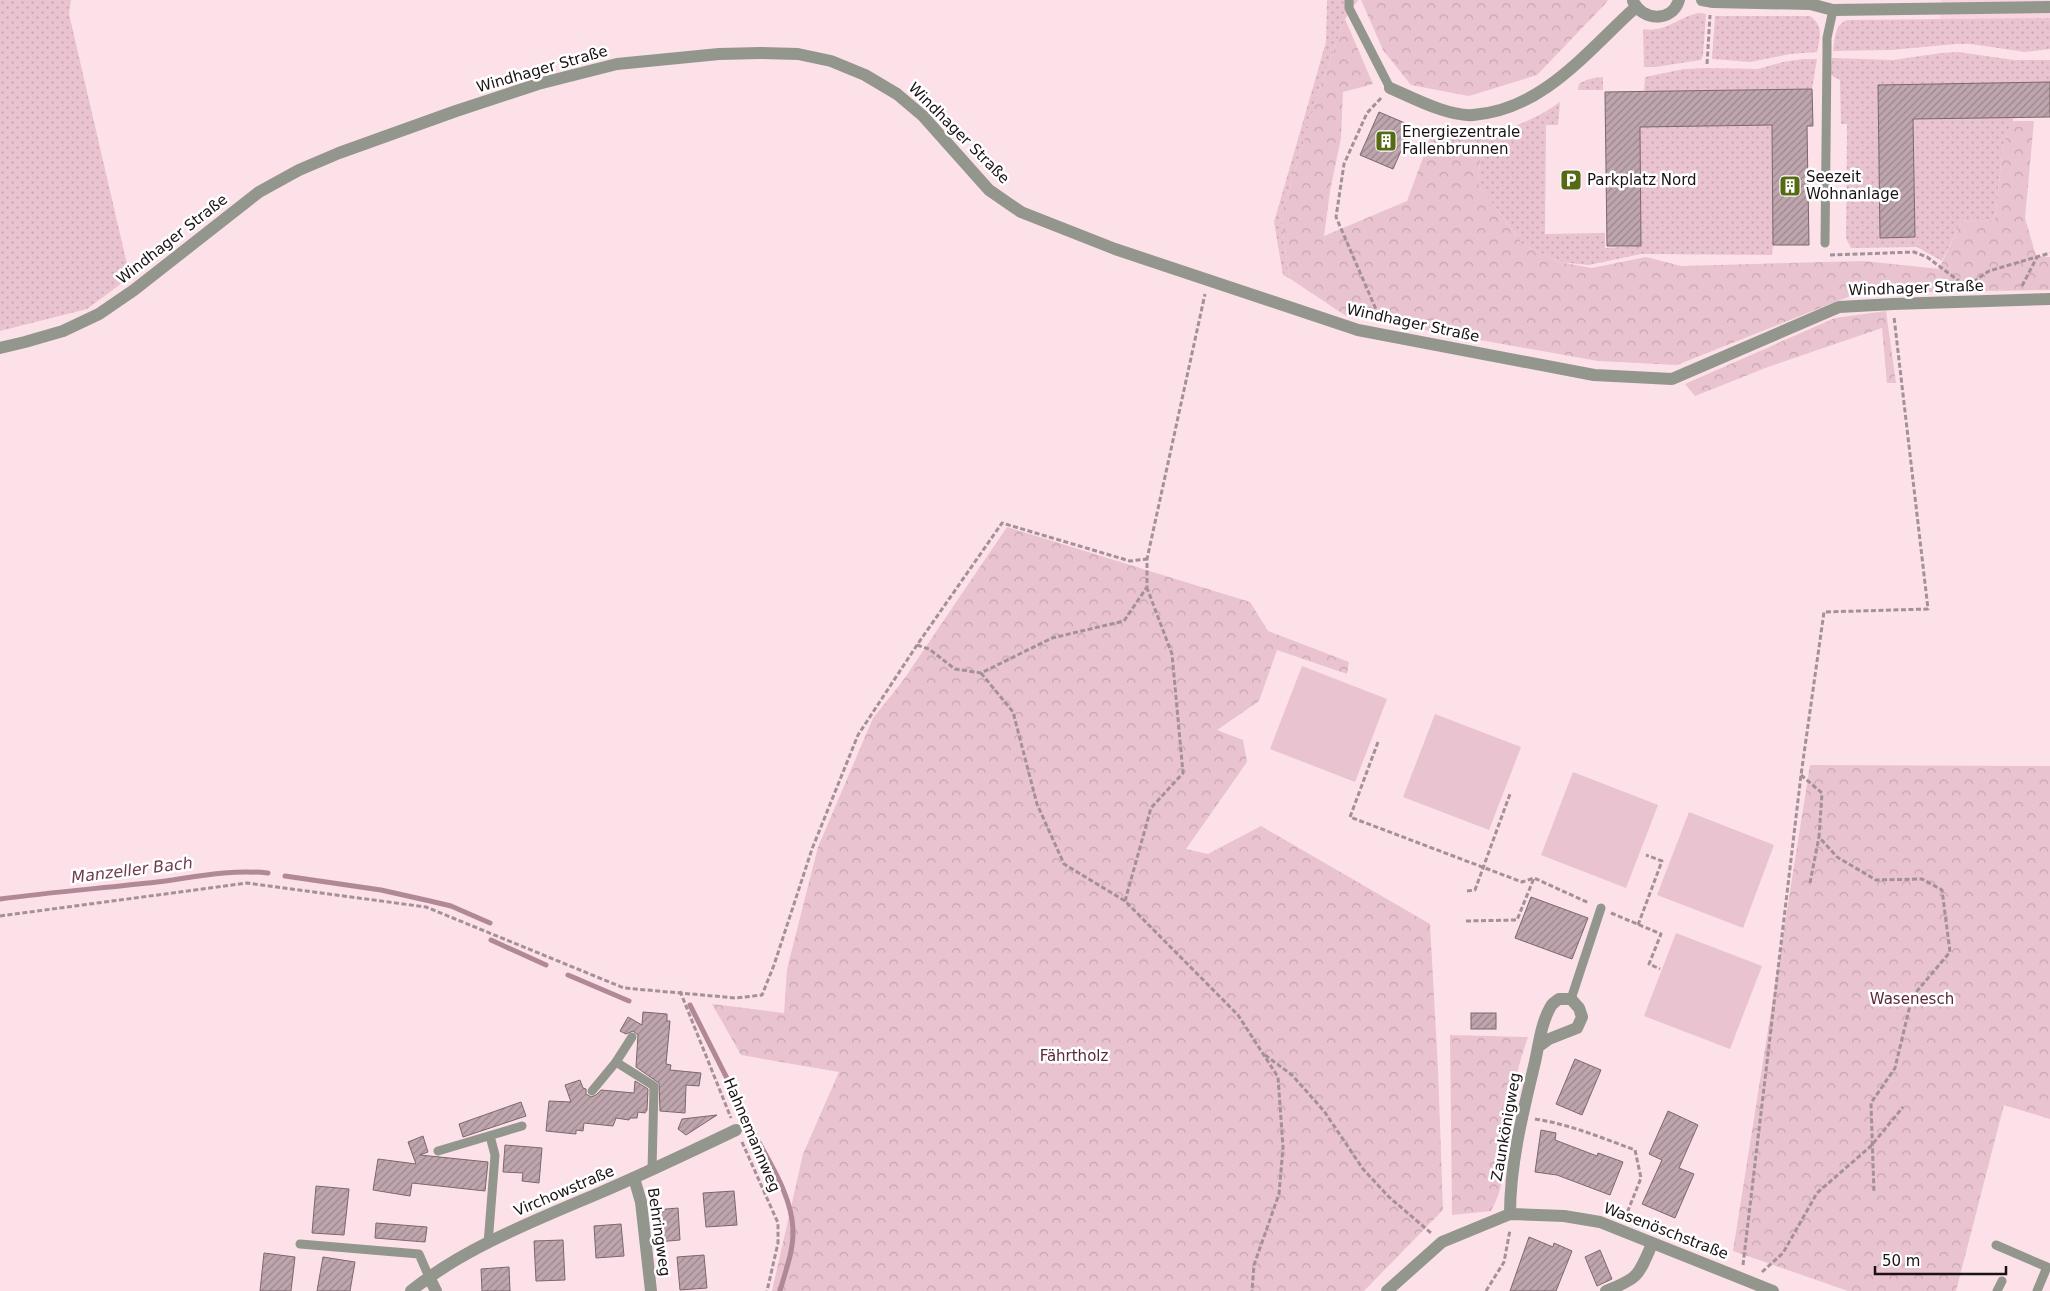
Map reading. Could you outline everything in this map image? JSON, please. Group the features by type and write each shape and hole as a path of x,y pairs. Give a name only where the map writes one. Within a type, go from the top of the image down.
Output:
{"street":[{"path":"1390,88 1440,109 1472,115 1512,106 1558,80 1634,4 1643,14 1652,17 1662,16 1671,12 1679,0"},
{"path":"1702,0 1713,2 1810,4 1833,10 2050,7"},
{"name":"Windhager Straße","path":"0,348 63,331 99,314 134,290 259,192 299,170 339,153 538,84 617,64 719,54 760,53 798,54 831,61 865,74 897,94 923,116 989,190 1021,212 1115,249 1208,281 1358,330 1387,336 1594,375 1672,378 1839,307 2050,299"},
{"name":"Zaunkönigweg","path":"1510,1214 1510,1190 1522,1118 1545,1018 1552,1004 1559,998 1570,999"},
{"path":"1538,1047 1549,1039 1577,1028 1582,1017 1579,1008 1570,999"},
{"name":"Virchowstraße","path":"411,1291 429,1276 518,1228 652,1170 736,1130"},
{"name":"Behringweg","path":"634,1178 641,1202 651,1291"},
{"name":"Wasenöschstraße","path":"1387,1291 1442,1242 1510,1214 1564,1216 1600,1222 1774,1291"},
{"path":"1606,1291 1630,1282 1640,1271 1652,1244"},
{"path":"429,1276 436,1291"}],"lane":[{"path":"1349,0 1349,8 1390,88"},
{"path":"1826,242 1827,52 1833,10"},
{"path":"1570,999 1601,908"},
{"path":"592,1092 616,1062 632,1037"},
{"path":"616,1062 654,1086 652,1170"},
{"path":"438,1151 522,1126"},
{"path":"488,1244 495,1155 490,1136"},
{"path":"300,1244 419,1254 429,1276"},
{"path":"1996,1245 2047,1267 2036,1291"},
{"path":"1997,1291 2002,1281"}],"path":[{"path":"1707,64 1710,13"},
{"path":"1387,336 1336,217 1344,164 1367,113 1390,88"},
{"path":"1826,242 1826,255 1914,252 1927,257 1967,286"},
{"path":"1967,286 1989,271 2050,253"},
{"path":"2015,300 2037,257"},
{"path":"1125,900 1151,808 1183,774 1172,654 1147,587 1147,560 1208,281"},
{"path":"1967,286 1968,301"},
{"path":"1746,1280 1801,775 1824,612 1928,609 1893,304"},
{"path":"0,916 247,882 426,907 624,988 736,998 762,996 812,849 858,735 917,645 1002,522 1130,561 1147,560"},
{"path":"917,645 929,649 956,669 981,673 1052,638 1124,621 1147,587"},
{"path":"981,673 1013,712 1037,804 1064,864 1125,900 1238,1015 1278,1077 1283,1147 1279,1194 1254,1265 1252,1291"},
{"path":"1378,742 1350,817 1522,882 1534,878 1661,934 1649,964 1660,969"},
{"path":"1801,775 1822,793 1819,836 1810,883"},
{"path":"1467,892 1475,890 1482,866 1510,794"},
{"path":"1819,836 1836,857 1876,880 1922,879 1942,890 1950,952 1912,998 1895,1068 1871,1103 1874,1193"},
{"path":"1638,925 1662,861 1646,855"},
{"path":"1466,921 1518,920 1534,878"},
{"name":"Hahnemannweg","path":"680,992 736,1130 778,1223 778,1243 767,1291"},
{"path":"1262,1053 1292,1075 1324,1111 1363,1169 1389,1197 1427,1230"},
{"path":"1746,1280 1783,1253 1817,1193 1871,1146 1903,1107"},
{"path":"1522,1118 1549,1122 1601,1137 1634,1150 1641,1178 1620,1230"},
{"path":"1486,1291 1504,1262 1510,1235 1510,1214"}],"shaded area":[{"path":"1941,0 2050,0 2050,31 1939,32"}],"green space":[{"path":"0,0 71,0 69,14 130,277 87,309 0,331"},
{"path":"1327,0 1358,0 1345,19 1321,85 1281,216 1289,278 1283,275 1274,222 1326,42"},
{"path":"1361,0 1608,0 1537,75 1469,96 1411,85 1383,50"},
{"path":"1699,13 1706,14 1701,60 1644,67 1643,29 1651,30 1665,27"},
{"path":"1715,16 1810,16 1817,24 1820,32 1817,52 1790,54 1750,62 1712,59"},
{"path":"2050,18 2050,49 2025,52 1971,44 1956,44 1891,50 1833,51 1837,29 1847,20"},
{"path":"1345,19 1373,84 1343,92 1341,138 1330,191 1324,236 1407,201 1431,136 1482,137 1478,184 1523,244 1559,262 1592,268 1646,257 1681,266 1864,261 1939,269 1961,222 1995,220 2003,146 2012,121 2034,121 2025,218 2036,256 2050,257 2050,290 1858,293 1677,365 1598,361 1346,316 1289,278 1281,216 1321,85"},
{"path":"1958,52 2014,60 2050,60 2050,82 1878,85 1880,238 1915,237 1913,119 2014,117 2003,146 1995,220 1961,222 1942,261 1917,247 1851,248 1846,238 1847,124 1841,124 1840,80 1831,74 1832,58 1893,60"},
{"path":"1803,59 1817,59 1812,89 1644,92 1645,77 1684,69 1758,69"},
{"path":"1603,77 1603,90 1578,90 1579,84 1582,82"},
{"path":"1560,102 1558,125 1546,125 1545,234 1605,233 1605,248 1641,246 1640,127 1772,125 1772,255 1641,254 1589,265 1559,262 1523,244 1478,184 1482,137 1532,119"},
{"path":"1886,311 1896,383 1887,383 1882,328 1768,367 1695,396 1685,384 1835,318"},
{"name":"Fährtholz","path":"1007,527 1250,602 1268,631 1349,662 1347,674 1277,650 1259,701 1217,730 1243,740 1247,762 1186,849 1208,854 1261,826 1430,924 1443,1210 1364,1291 772,1291 803,1154 839,1072 741,1055 712,1004 784,1013 787,969 818,847 873,718 902,682"},
{"path":"1302,666 1387,699 1355,782 1270,749"},
{"path":"1435,714 1521,747 1489,830 1403,797"},
{"name":"Wasenesch","path":"1810,765 2050,766 2050,1119 2004,1105 1956,1291 1848,1291 1733,1251"},
{"path":"1573,772 1658,805 1626,888 1541,855"},
{"path":"1689,812 1774,845 1743,928 1657,895"},
{"path":"1676,933 1762,966 1730,1049 1644,1016"},
{"path":"1450,1035 1528,1037 1514,1087 1503,1176 1499,1194 1491,1211 1452,1215"}],"building":[{"path":"2050,82 2050,117 1913,119 1915,237 1880,238 1878,85"},
{"name":"Seezeit Wohnanlage","path":"1812,89 1813,126 1807,126 1809,245 1773,245 1772,125 1640,127 1641,246 1607,246 1605,92"},
{"name":"Energiezentrale Fallenbrunnen","path":"1379,112 1412,126 1393,169 1360,155"},
{"path":"1531,897 1588,918 1572,959 1515,938"},
{"path":"643,1012 667,1014 667,1021 670,1021 666,1064 671,1065 670,1070 701,1073 699,1086 686,1085 685,1113 660,1111 659,1083 636,1067 638,1035 633,1031 626,1034 620,1031 628,1017 642,1025"},
{"path":"1471,1013 1496,1013 1496,1029 1471,1029"},
{"path":"1575,1059 1601,1070 1582,1115 1556,1104"},
{"path":"580,1080 583,1088 586,1089 586,1094 591,1097 601,1090 634,1093 635,1081 648,1089 647,1110 645,1113 638,1112 637,1118 630,1118 629,1120 616,1118 613,1126 584,1123 583,1131 576,1130 576,1134 546,1131 549,1101 571,1102 565,1085"},
{"path":"521,1102 526,1116 463,1137 459,1124"},
{"path":"1668,1111 1698,1125 1679,1168 1694,1174 1675,1218 1642,1204 1662,1160 1649,1154"},
{"path":"717,1115 686,1135 678,1129 682,1119"},
{"path":"1541,1130 1556,1133 1555,1140 1597,1156 1598,1153 1623,1162 1610,1195 1557,1175 1535,1172"},
{"path":"423,1136 428,1152 420,1155 488,1162 485,1191 412,1183 410,1196 373,1190 378,1159 416,1164 408,1142"},
{"path":"505,1145 542,1148 539,1183 522,1181 523,1173 503,1172"},
{"path":"316,1186 349,1189 344,1235 312,1233"},
{"path":"734,1191 737,1225 706,1227 703,1193"},
{"path":"678,1208 680,1240 657,1242 655,1210"},
{"path":"376,1223 427,1227 425,1242 375,1238"},
{"path":"621,1224 624,1256 596,1258 594,1226"},
{"path":"1529,1237 1553,1247 1554,1243 1572,1251 1556,1291 1510,1291"},
{"path":"563,1240 565,1280 536,1281 534,1241"},
{"path":"1600,1250 1612,1279 1597,1286 1585,1257"},
{"path":"264,1253 295,1257 291,1291 260,1291"},
{"path":"704,1255 707,1288 680,1290 677,1257"},
{"path":"323,1257 355,1262 350,1291 317,1291"},
{"path":"509,1267 510,1291 482,1291 481,1269"}],"waterway":[{"name":"Manzeller Bach","path":"0,899 226,873 268,873"},
{"name":"Manzeller Bach","path":"285,876 381,890 430,901 451,906 490,923"},
{"name":"Manzeller Bach","path":"491,940 546,965"},
{"name":"Manzeller Bach","path":"568,975 629,1001"},
{"name":"Manzeller Bach","path":"690,1005 747,1118"},
{"name":"Manzeller Bach","path":"756,1137 785,1193 792,1218 792,1245 780,1291"}],"place":[{"name":"Energiezentrale Fallenbrunnen","path":"1386,141"},
{"name":"Parkplatz Nord","path":"1571,180"},
{"name":"Seezeit Wohnanlage","path":"1790,186"}]}
